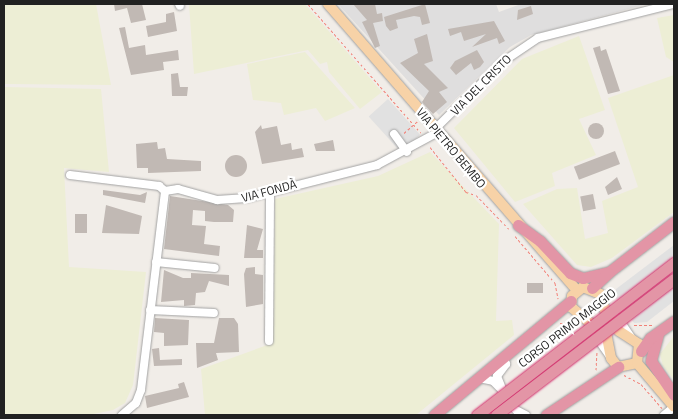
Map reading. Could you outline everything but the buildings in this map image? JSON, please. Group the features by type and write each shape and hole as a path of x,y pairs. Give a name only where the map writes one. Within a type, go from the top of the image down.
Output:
{"highway":[{"path":"518,225 540,241 570,274 583,278 609,272"},
{"path":"592,288 609,272 671,226"},
{"name":"CORSO PRIMO MAGGIO","path":"477,415 674,263"},
{"name":"CORSO PRIMO MAGGIO","path":"496,415 674,279"},
{"path":"434,415 571,301"},
{"path":"641,351 674,321"},
{"path":"658,334 651,361 674,395"},
{"path":"546,415 616,367"}],"main road":[{"name":"VIA PIETRO BEMBO","path":"328,4 518,225 577,290"},
{"path":"592,288 603,301 606,314 619,331 631,337 641,351 637,363 616,367 607,337 596,323 582,317 571,301 577,290 592,288"},
{"path":"637,363 670,411"}],"street":[{"name":"VIA DEL CRISTO","path":"436,130 519,49 580,24 645,7 673,4"},
{"name":"VIA FONDÀ","path":"70,175 159,186 165,190 178,189 217,200 270,191 377,165 406,152 436,130"},
{"path":"396,137 406,152"},
{"path":"122,415 129,412 141,390 165,190"},
{"path":"269,341 270,191"},
{"path":"156,262 215,268"},
{"path":"150,310 214,313"},
{"path":"503,392 497,376 506,364 504,357"},
{"path":"479,378 493,382 518,412 526,415"}],"path":[{"path":"308,4 423,137"},
{"path":"396,137 414,125"},
{"path":"429,146 550,276 558,290 556,304"},
{"path":"560,323 565,323"},
{"path":"616,367 635,379 670,411"}],"shaded area":[{"path":"338,4 496,4 499,12 521,4 647,4 531,35 510,47 439,115"},
{"path":"388,99 420,135 401,152 369,116"},
{"path":"674,245 674,301 647,322 634,323 614,296 616,289"}],"green space":[{"path":"4,4 96,4 111,85 4,84"},
{"path":"189,4 305,4 382,92 360,109 329,72 327,62 320,64 308,50 194,74"},
{"path":"674,15 674,62 666,57 657,18"},
{"path":"579,36 605,110 579,119 596,155 552,173 555,186 515,202 454,128 522,59"},
{"path":"305,52 355,108 325,121 316,108 284,115 281,103 253,100 247,64"},
{"path":"674,75 674,212 612,258 591,267 577,265 523,204 557,189 577,188 585,239 608,233 602,201 638,187 608,98"},
{"path":"4,87 101,89 109,172 64,168 69,267 146,272 133,385 125,403 113,410 89,415 4,415"},
{"path":"430,152 499,224 496,321 512,320 514,335 416,415 205,415 201,369 273,343 275,199 378,176"},
{"path":"674,336 674,380 663,366 660,354"}]}
